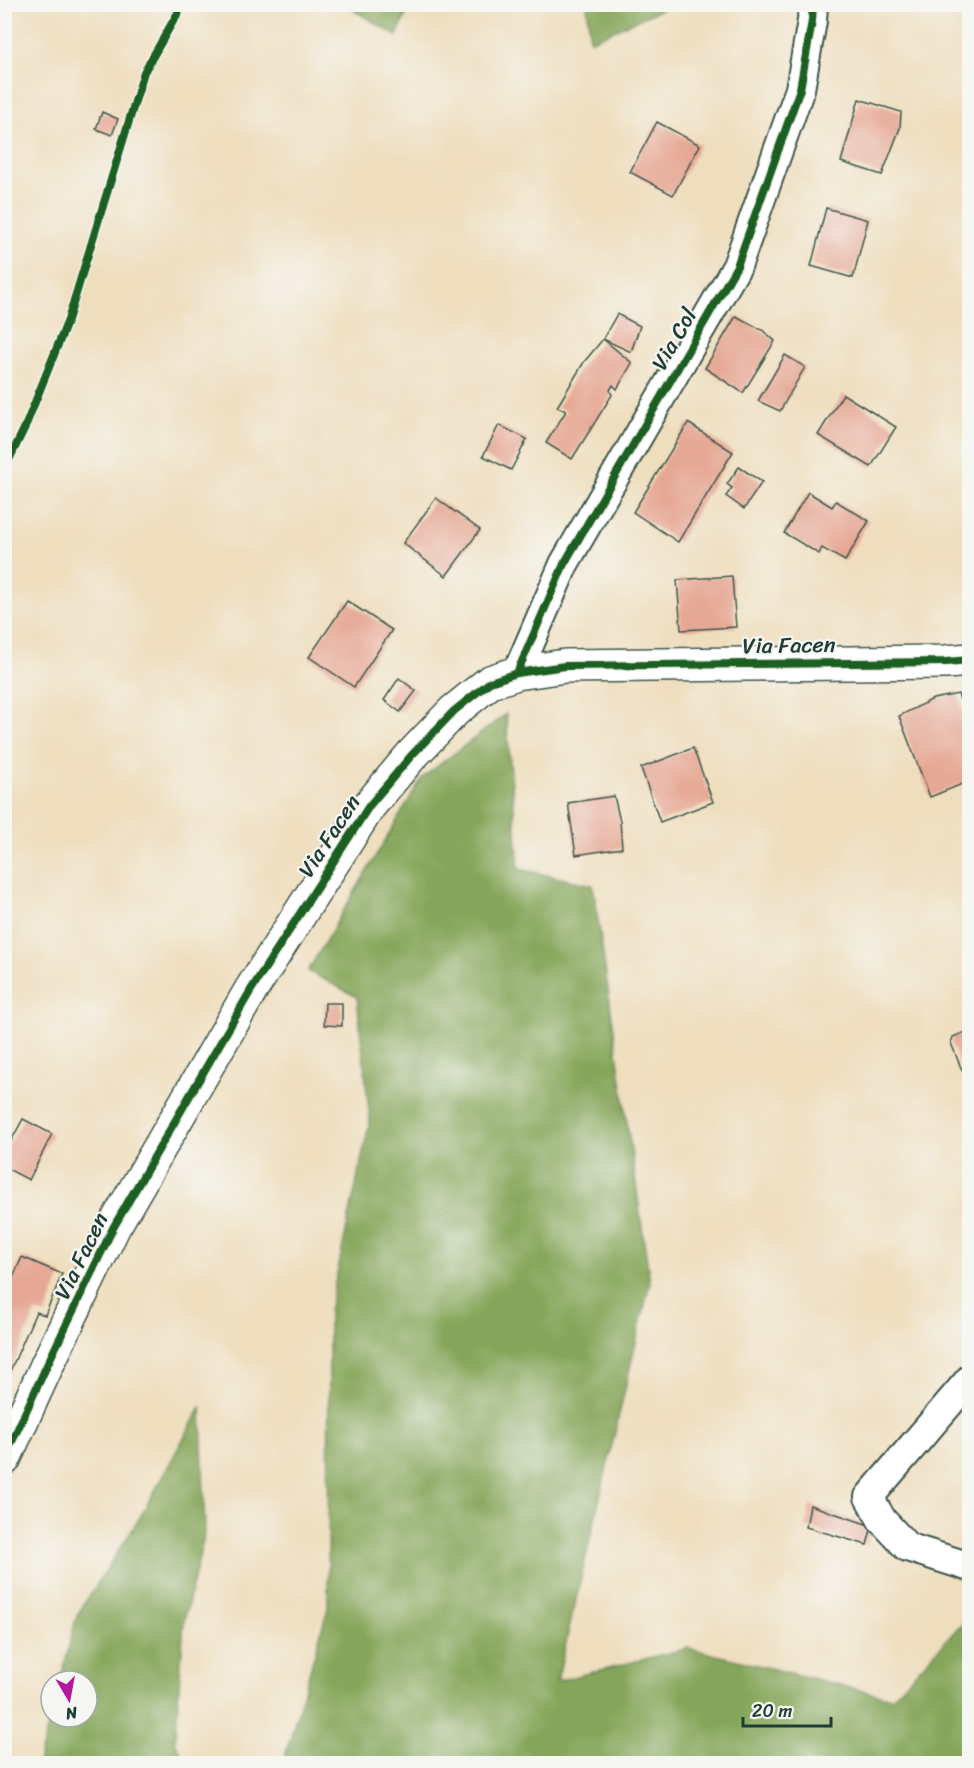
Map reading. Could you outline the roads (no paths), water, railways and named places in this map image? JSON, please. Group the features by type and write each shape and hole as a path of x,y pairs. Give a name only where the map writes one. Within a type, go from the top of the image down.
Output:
{"street":[{"name":"Via Col","path":"518,673 564,564 737,266 800,89 813,4"},
{"name":"Via Facen","path":"4,1459 113,1228 251,990 369,806 411,756 454,711 490,682 518,673 565,666 969,660"},
{"path":"969,1378 869,1497 882,1520 907,1547 969,1567"}],"waterway":[{"path":"936,1764 970,1759"}]}
